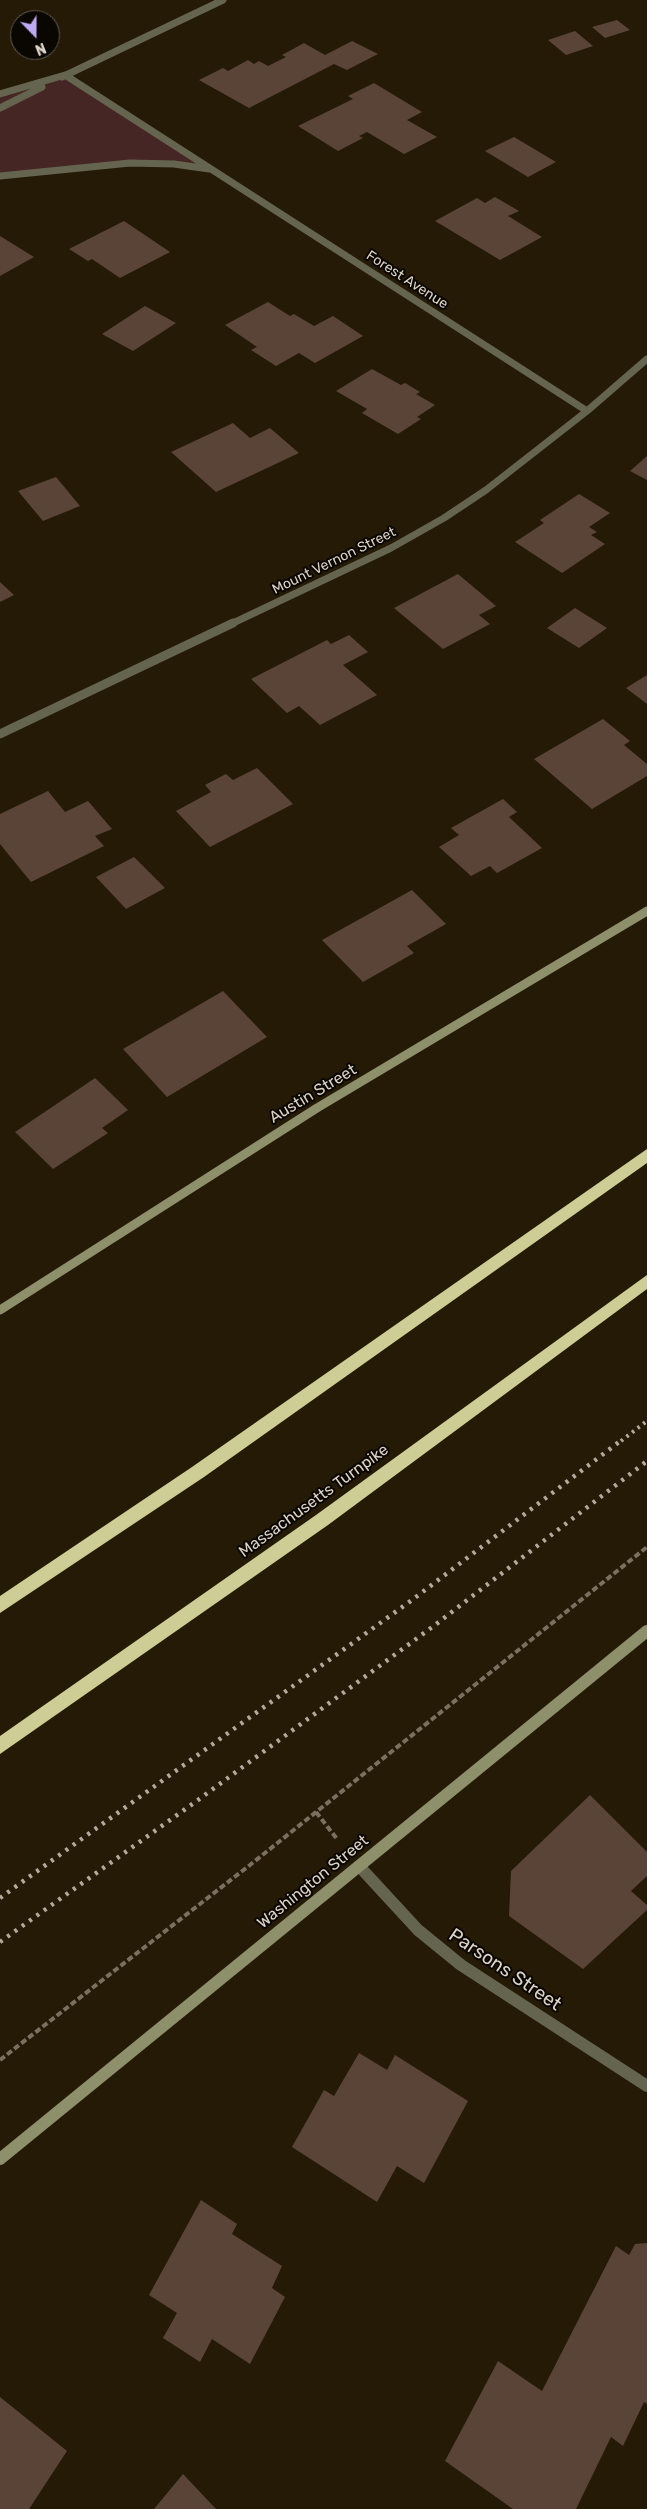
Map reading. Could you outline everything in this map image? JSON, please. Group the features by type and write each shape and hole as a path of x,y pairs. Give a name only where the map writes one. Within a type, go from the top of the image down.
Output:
{"highway":[{"path":"0,1605 198,1472 647,1155"},
{"name":"Massachusetts Turnpike","path":"0,1746 322,1520 647,1281"}],"main road":[{"name":"Austin Street","path":"0,1310 318,1108 647,911"},
{"name":"Washington Street","path":"0,2159 647,1631"}],"street":[{"path":"0,108 223,0"},
{"path":"0,94 65,76"},
{"name":"Forest Avenue","path":"65,76 587,411"},
{"name":"Forest Avenue","path":"0,176 130,163 174,164 212,170"},
{"name":"Mount Vernon Street","path":"0,734 390,548 444,518 486,490 587,411 647,359"},
{"name":"Parsons Street","path":"359,1866 397,1909 446,1953 485,1982 647,2086"}],"path":[{"path":"0,2060 255,1861 647,1547"}],"shaded area":[{"path":"65,75 212,170 130,163 0,176 0,94"}],"building":[{"path":"617,20 630,30 605,38 592,27"},
{"path":"575,31 593,46 566,55 548,40"},
{"path":"352,41 378,54 347,70 334,64 249,108 199,80 223,68 228,71 248,60 254,64 259,61 268,66 286,57 282,55 304,43 325,55"},
{"path":"374,83 422,112 407,120 437,137 404,154 367,132 359,136 363,138 338,151 298,126 353,99 348,96"},
{"path":"514,137 556,162 528,177 485,151"},
{"path":"495,197 519,211 508,216 542,237 500,260 435,221 477,198 485,203"},
{"path":"124,221 170,252 120,278 92,259 88,261 69,249"},
{"path":"0,236 34,257 0,276"},
{"path":"268,302 290,316 294,314 314,326 333,316 363,336 315,363 299,353 276,366 251,350 257,347 225,325"},
{"path":"145,306 176,323 133,351 102,334"},
{"path":"372,369 401,385 405,383 420,392 416,394 435,405 417,417 421,419 398,434 362,413 367,409 336,391"},
{"path":"233,423 250,438 270,428 299,453 216,492 171,452"},
{"path":"647,456 647,480 630,471"},
{"path":"56,477 80,506 43,521 18,491"},
{"path":"579,494 610,513 589,527 597,532 591,535 605,544 562,573 515,542 544,523 540,520"},
{"path":"458,574 496,606 479,615 490,624 443,649 394,608"},
{"path":"0,582 14,595 0,602"},
{"path":"575,608 607,628 579,648 547,628"},
{"path":"349,635 368,652 343,665 377,695 320,725 299,706 287,713 251,679 327,640 331,644"},
{"path":"647,675 647,704 626,688"},
{"path":"603,719 630,741 624,745 647,764 647,776 592,809 534,759"},
{"path":"257,768 293,804 210,847 176,811 211,792 205,785 226,774 233,780"},
{"path":"48,791 65,812 88,801 112,829 95,836 104,846 31,882 0,844 0,814"},
{"path":"503,799 517,812 509,817 542,848 497,873 490,866 471,876 439,847 459,835 451,828"},
{"path":"134,857 165,888 126,909 96,877"},
{"path":"412,890 446,924 407,946 414,953 363,982 322,940"},
{"path":"223,991 267,1037 167,1097 123,1049"},
{"path":"95,1078 128,1110 102,1128 108,1133 53,1169 15,1132"},
{"path":"590,1795 647,1852 647,1876 631,1891 647,1905 647,1910 583,1969 509,1916 511,1871"},
{"path":"359,2053 387,2070 395,2055 468,2101 424,2183 397,2166 377,2202 292,2147 324,2090 334,2096"},
{"path":"201,2200 237,2224 232,2234 282,2266 272,2288 285,2297 250,2364 212,2339 200,2362 163,2338 177,2313 149,2295"},
{"path":"647,2243 647,2404 644,2402 623,2446 611,2437 576,2509 513,2509 445,2461 498,2361 542,2391 616,2246 629,2255 635,2244"},
{"path":"0,2397 67,2451 29,2509 0,2509"},
{"path":"183,2474 216,2509 154,2509"}],"railway":[{"path":"621,1441 647,1421"},
{"path":"0,1898 412,1600 623,1439"},
{"path":"0,1942 198,1800 435,1625 647,1461"}]}
